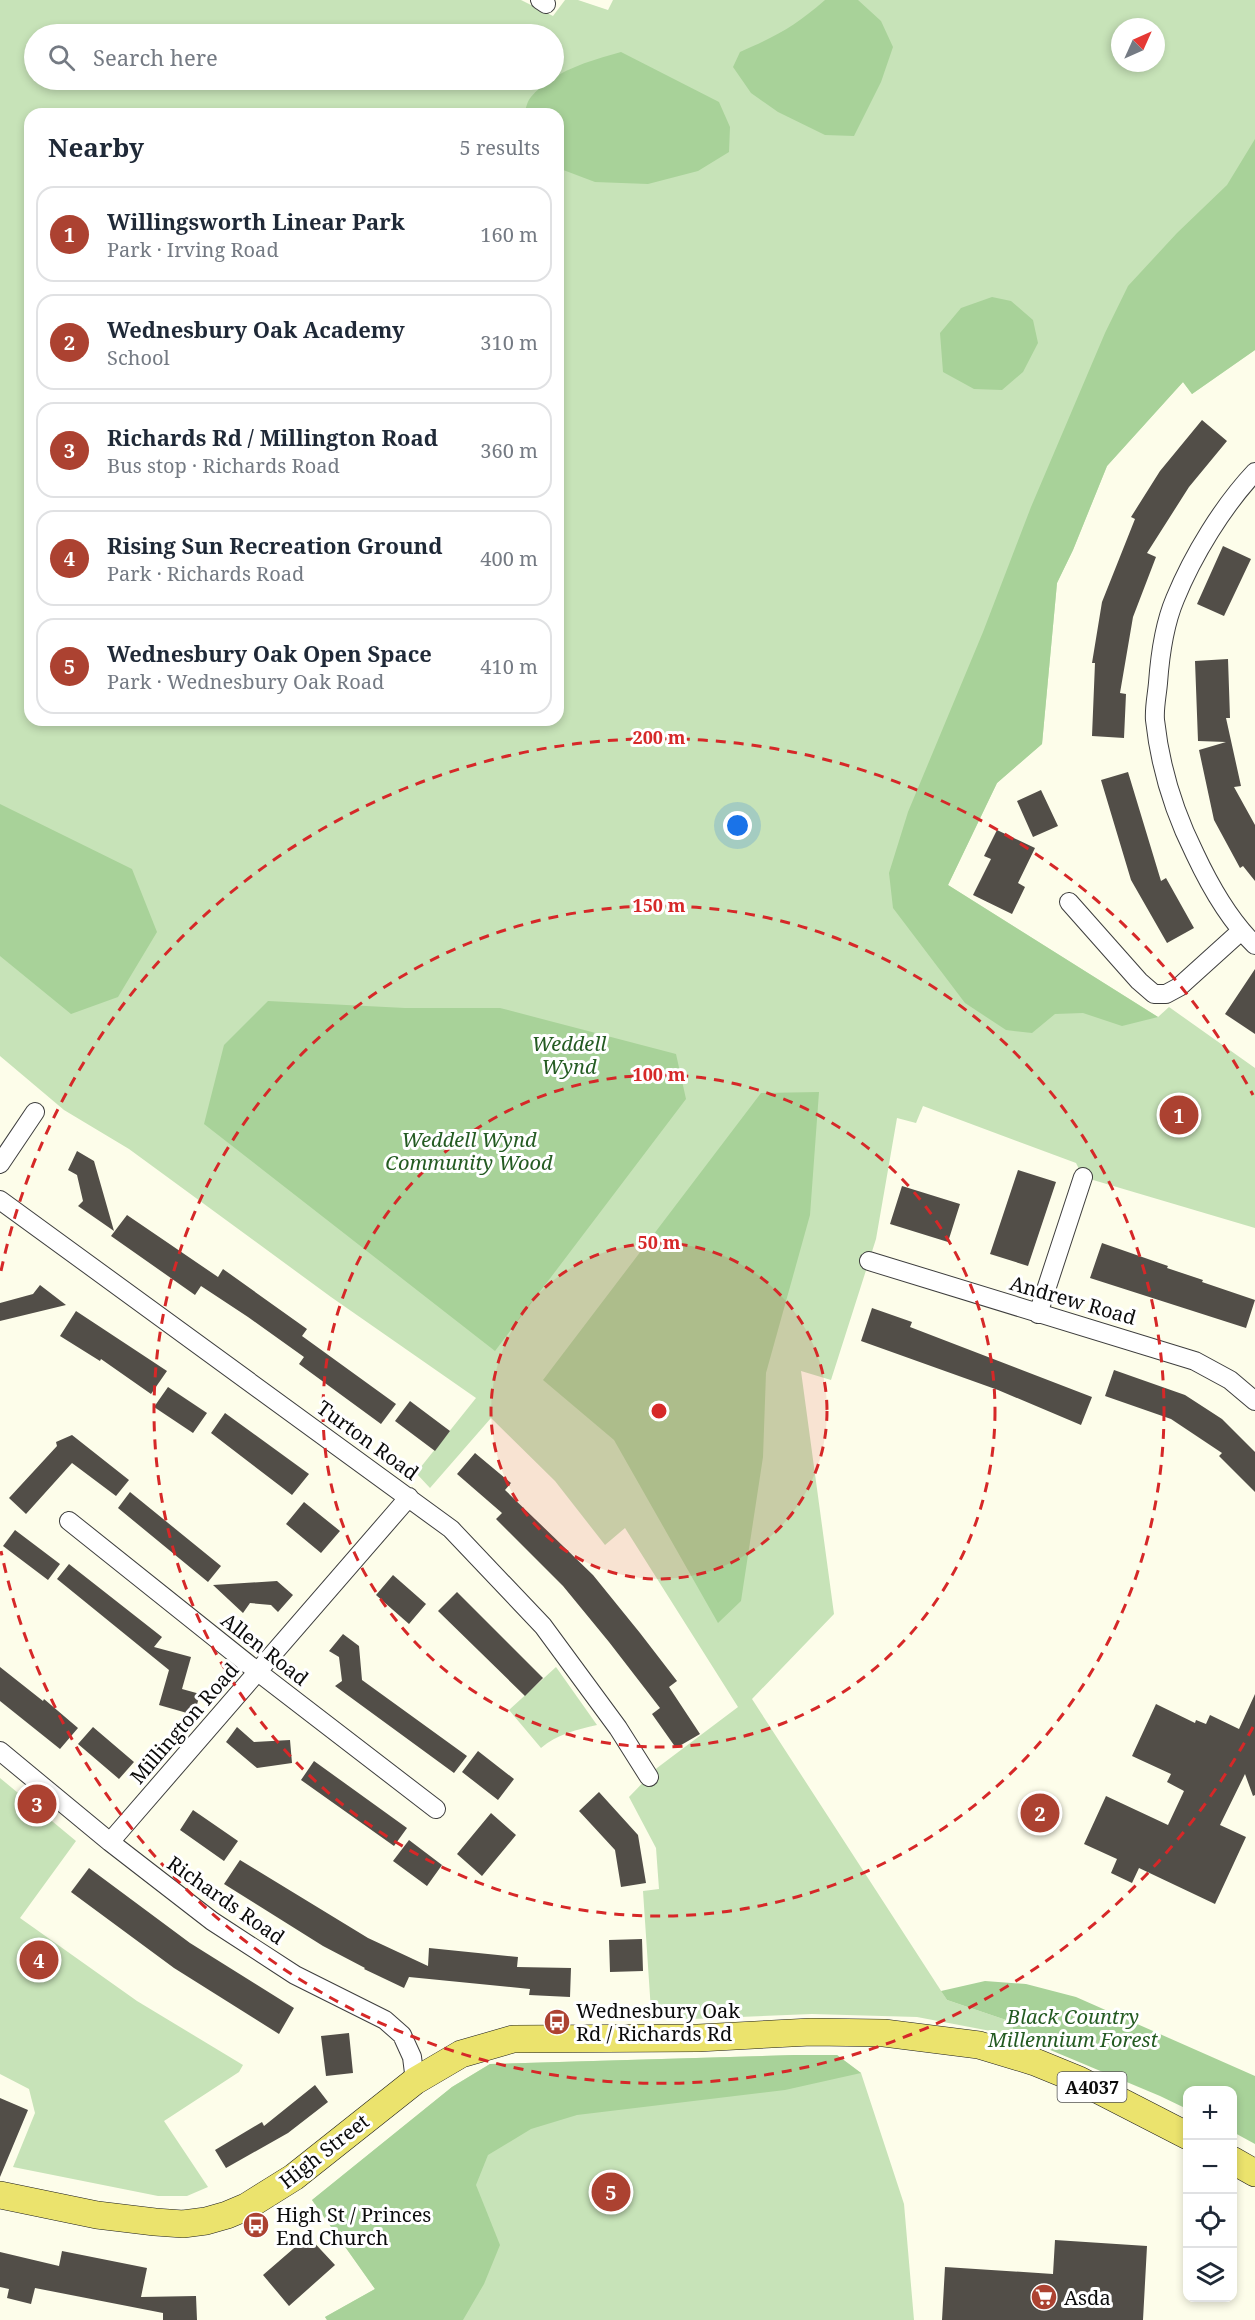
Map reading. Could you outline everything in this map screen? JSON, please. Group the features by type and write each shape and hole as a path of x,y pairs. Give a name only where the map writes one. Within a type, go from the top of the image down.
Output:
{"main road":[{"name":"High Street","path":"0,2195 98,2215 183,2224 206,2221 246,2207 294,2177 415,2081 461,2054 513,2038 698,2038 811,2032 884,2033 979,2045 1035,2062 1079,2080 1183,2133"},
{"path":"1237,2162 1255,2173"}],"street":[{"path":"1255,472 1238,491 1195,558 1174,600 1161,652 1155,718 1165,776 1183,831 1205,875 1240,931 1255,945"},
{"path":"1069,902 1139,981 1154,994 1166,994 1179,987 1240,931"},
{"path":"0,1164 35,1112"},
{"path":"1038,1314 1083,1177"},
{"name":"Turton Road","path":"0,1200 451,1529 543,1626 618,1728 649,1777"},
{"name":"Andrew Road","path":"869,1261 1038,1314 1114,1334 1195,1361 1230,1380 1255,1401"},
{"name":"Millington Road","path":"110,1842 409,1497"},
{"name":"Allen Road","path":"69,1521 258,1672 436,1809"},
{"name":"Richards Road","path":"0,1751 110,1842 212,1921 295,1975 385,2020 402,2035 412,2057 415,2081"}],"green space":[{"name":"Weddell Wynd","path":"0,0 521,0 553,16 565,0 578,0 608,10 613,0 1255,0 1255,350 1192,394 1183,382 1107,466 1057,583 1042,744 997,783 948,885 1158,1017 1169,1007 1255,1068 1255,1228 1083,1177 1076,1163 923,1106 916,1123 897,1118 876,1239 831,1380 801,1371 834,1614 752,1699 947,2000 1009,2021 1017,2036 917,2017 812,2014 667,2020 651,2011 643,1891 659,1889 656,1848 629,1797 657,1768 738,1707 625,1528 605,1545 555,1481 491,1418 430,1488 416,1473 476,1398 331,1297 129,1149 64,1110 0,1056"},
{"path":"825,0 858,0 881,21 893,47 881,82 854,136 825,135 778,112 751,93 733,67 740,52 785,30"},
{"path":"621,52 719,102 730,127 729,152 698,171 648,184 595,182 564,170 564,108 526,108 528,101 538,90 564,90 564,72 584,63"},
{"path":"1255,139 1255,350 1192,394 1183,382 1107,466 1057,583 1042,744 997,783 948,885 1158,1017 1122,1026 1083,1013 1055,1014 1032,1033 1006,1030 965,1003 893,908 889,873 908,812 983,632 1031,507 1105,333 1128,286 1177,233 1227,185"},
{"path":"992,297 1011,301 1033,320 1038,343 1023,372 1002,390 974,389 943,372 940,333 961,308"},
{"path":"0,804 132,869 157,932 118,997 71,1014 0,956"},
{"name":"Weddell Wynd Community Wood","path":"268,1001 405,1008 500,1008 676,1054 686,1099 495,1351 204,1124 224,1045"},
{"path":"819,1092 810,1215 766,1373 763,1457 741,1601 718,1623 614,1440 543,1380 761,1093"},
{"path":"556,1667 597,1725 560,1736 541,1748 509,1710"},
{"path":"0,1778 76,1841 20,1918 137,2001 243,2065 239,2072 164,2121 208,2187 187,2196 158,2196 13,2167 35,2113 29,2089 0,2074"},
{"name":"Black Country Millennium Forest","path":"985,1981 1026,1984 1076,1997 1255,2076 1255,2144 1237,2134 1237,2086 1183,2086 1183,2107 1017,2036 1009,2021 947,2000 941,1991"},
{"path":"837,2055 861,2073 904,2204 914,2320 327,2320 325,2317 375,2289 312,2200 452,2087 490,2064"},
{"path":"837,2055 861,2073 785,2090 577,2115 531,2129 488,2155 476,2185 500,2245 484,2284 463,2320 327,2320 325,2317 375,2289 312,2200 452,2087 490,2064"}],"building":[{"path":"1202,420 1227,441 1189,487 1147,553 1156,557 1133,617 1120,693 1126,694 1124,738 1092,736 1095,663 1092,663 1102,602 1135,519 1131,517 1160,471"},
{"path":"1223,546 1251,559 1224,616 1197,604"},
{"path":"1228,659 1230,718 1226,718 1241,786 1234,787 1255,825 1255,881 1243,866 1240,868 1214,820 1199,750 1226,742 1198,741 1195,661"},
{"path":"1128,772 1161,881 1166,878 1194,928 1167,943 1131,880 1101,780"},
{"path":"1041,790 1058,826 1033,837 1017,801"},
{"path":"997,830 1035,848 1018,883 1025,887 1012,914 973,895 991,859 984,856"},
{"path":"1255,969 1255,1034 1225,1014"},
{"path":"77,1151 94,1161 114,1231 78,1206 83,1201 77,1175 68,1170"},
{"path":"1018,1170 1056,1182 1028,1266 990,1254"},
{"path":"902,1186 960,1204 948,1242 890,1224"},
{"path":"127,1215 218,1277 223,1269 307,1329 302,1336 396,1404 381,1424 299,1364 304,1357 248,1317 201,1286 195,1295 111,1236"},
{"path":"1102,1243 1255,1300 1246,1328 1090,1278"},
{"path":"40,1285 66,1305 0,1321 0,1303 33,1294"},
{"path":"872,1308 912,1322 910,1327 1092,1397 1081,1425 998,1390 861,1341"},
{"path":"76,1311 167,1371 151,1394 101,1359 100,1361 60,1336"},
{"path":"1114,1370 1185,1395 1222,1419 1255,1452 1255,1492 1219,1456 1222,1453 1171,1419 1105,1396"},
{"path":"168,1387 207,1413 193,1433 154,1407"},
{"path":"410,1401 450,1431 435,1451 395,1421"},
{"path":"225,1413 309,1474 292,1495 211,1433"},
{"path":"72,1435 129,1480 116,1496 72,1463 26,1514 9,1498 57,1446 56,1442"},
{"path":"475,1453 511,1483 505,1490 593,1575 640,1633 677,1681 669,1687 700,1734 676,1748 652,1714 660,1708 609,1642 563,1586 496,1519 502,1513 457,1474"},
{"path":"130,1492 221,1566 208,1582 118,1508"},
{"path":"304,1502 340,1531 321,1553 286,1524"},
{"path":"15,1530 60,1564 48,1580 3,1546"},
{"path":"69,1564 162,1637 154,1647 191,1657 182,1689 200,1694 194,1715 159,1705 169,1670 57,1579"},
{"path":"393,1575 426,1604 409,1624 376,1595"},
{"path":"277,1581 293,1595 278,1612 271,1605 250,1603 243,1613 213,1585"},
{"path":"457,1592 543,1678 525,1696 438,1611"},
{"path":"343,1634 359,1646 362,1680 467,1756 454,1773 335,1686 342,1681 339,1657 329,1651"},
{"path":"0,1667 43,1701 44,1699 78,1728 60,1749 0,1701"},
{"path":"1255,1694 1255,1795 1253,1796 1245,1774 1220,1825 1246,1837 1215,1904 1139,1868 1132,1883 1111,1873 1117,1859 1084,1844 1106,1796 1168,1825 1184,1791 1167,1782 1171,1774 1132,1756 1156,1704 1195,1723 1196,1720 1206,1724 1210,1715 1239,1729"},
{"path":"93,1727 134,1762 119,1779 78,1744"},
{"path":"237,1727 254,1742 290,1740 292,1763 257,1768 226,1742"},
{"path":"478,1751 514,1779 498,1800 462,1772"},
{"path":"314,1761 407,1828 394,1846 301,1780"},
{"path":"599,1792 638,1835 646,1883 621,1887 615,1850 579,1811"},
{"path":"193,1810 238,1841 224,1861 180,1830"},
{"path":"491,1813 516,1835 482,1876 457,1854"},
{"path":"409,1840 442,1865 427,1886 393,1861"},
{"path":"240,1860 368,1938 428,1966 429,1948 518,1957 517,1967 571,1968 570,1997 529,1995 530,1989 409,1977 404,1988 323,1946 224,1884"},
{"path":"89,1868 190,1943 294,2008 279,2034 174,1968 71,1892"},
{"path":"642,1939 643,1971 610,1972 609,1940"},
{"path":"349,2033 353,2073 326,2076 321,2036"},
{"path":"315,2085 328,2102 288,2133 226,2168 215,2150 262,2122 264,2126"},
{"path":"0,2098 28,2110 0,2177"},
{"path":"308,2236 335,2265 289,2306 263,2275"},
{"name":"Asda","path":"1055,2240 1147,2246 1143,2320 942,2320 945,2267 1053,2274"},
{"path":"62,2251 147,2268 141,2297 196,2296 197,2320 163,2320 163,2313 35,2288 31,2304 7,2298 9,2289 0,2287 0,2252 59,2266"}],"place":[{"name":"Willingsworth Linear Park","path":"1179,1115"},
{"name":"Richards Rd / Millington Road","path":"37,1804"},
{"name":"Wednesbury Oak Academy","path":"1040,1813"},
{"name":"Rising Sun Recreation Ground","path":"39,1960"},
{"name":"Wednesbury Oak Rd / Richards Rd","path":"557,2022"},
{"name":"Wednesbury Oak Open Space","path":"611,2192"},
{"name":"High St / Princes End Church","path":"256,2225"},
{"name":"Asda","path":"1044,2297"}]}
